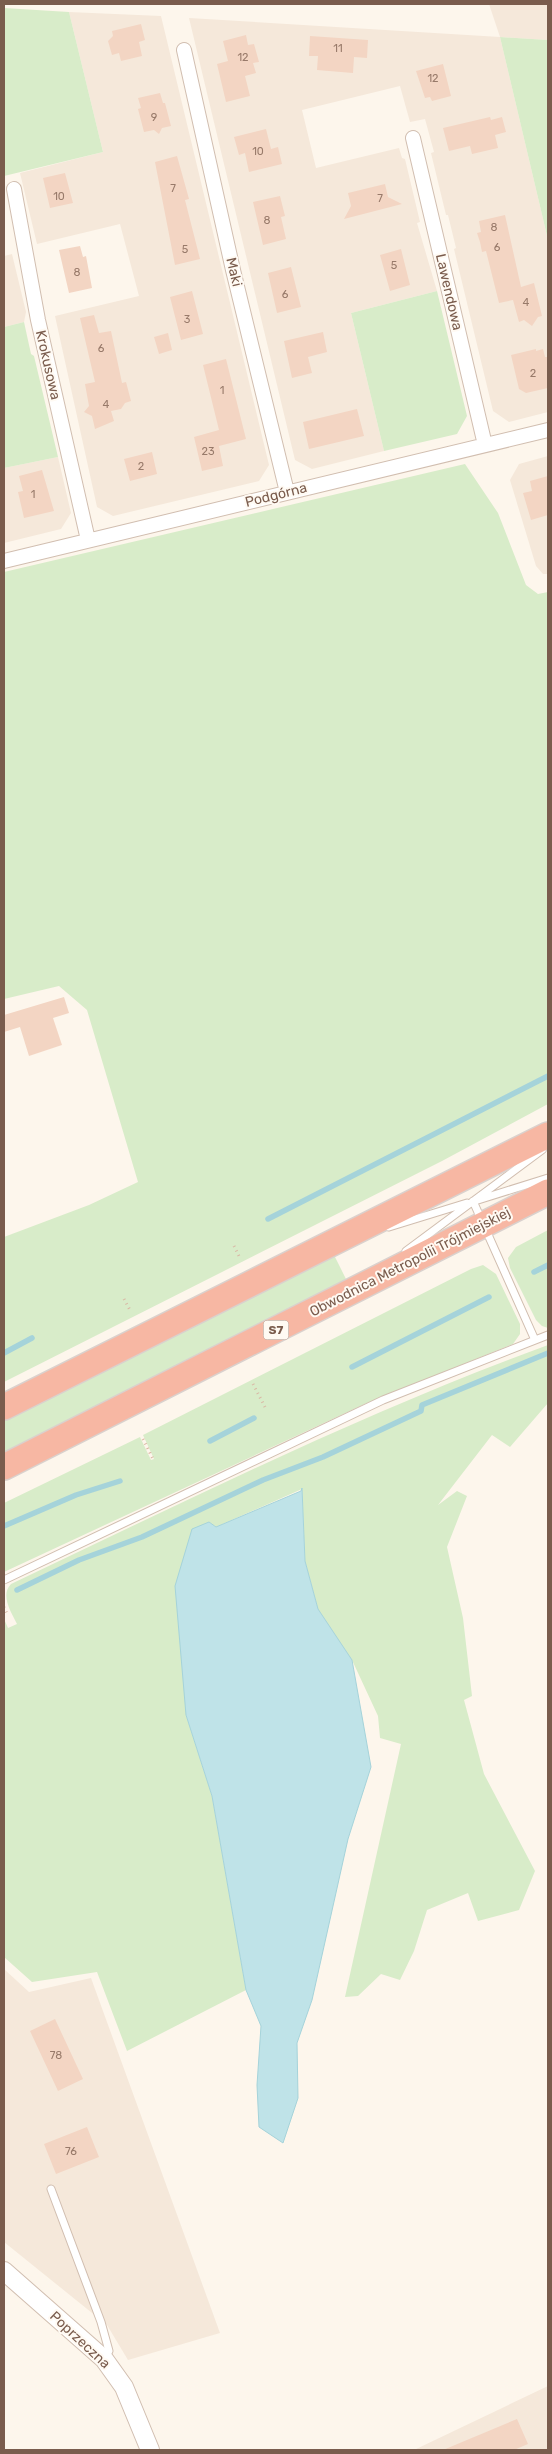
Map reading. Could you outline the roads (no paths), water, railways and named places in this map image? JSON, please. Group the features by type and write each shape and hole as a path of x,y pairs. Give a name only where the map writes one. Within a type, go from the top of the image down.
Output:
{"highway":[{"path":"4,1407 548,1135"},
{"name":"Obwodnica Metropolii Trójmiejskiej","path":"4,1467 548,1192"}],"street":[{"name":"Maki","path":"184,50 233,270 287,492"},
{"name":"Lawendowa","path":"413,138 485,445"},
{"name":"Krokusowa","path":"14,189 38,320 88,540"},
{"name":"Podgórna","path":"4,561 548,430"},
{"name":"Poprzeczna","path":"4,2271 104,2359 124,2387 150,2450"}],"lane":[{"path":"352,1292 548,1146"},
{"path":"384,1229 548,1178"},
{"path":"473,1201 535,1340"},
{"path":"329,1246 375,1231"},
{"path":"4,1580 383,1400 548,1335"},
{"path":"51,2189 101,2322 109,2351 104,2359"}],"water":[{"path":"302,1488 305,1561 318,1609 352,1660 371,1767 348,1839 312,2000 297,2043 298,2098 283,2143 259,2127 257,2085 261,2026 246,1990 212,1796 186,1715 175,1586 192,1529 209,1522 216,1527 301,1491"}],"waterway":[{"path":"268,1219 548,1076"},
{"path":"534,1272 548,1265"},
{"path":"352,1367 489,1297"},
{"path":"4,1353 32,1338"},
{"path":"17,1590 79,1560 142,1537 263,1480 323,1457 421,1411 422,1405 548,1353"},
{"path":"210,1441 254,1418"},
{"path":"4,1526 76,1495 120,1481"}]}
